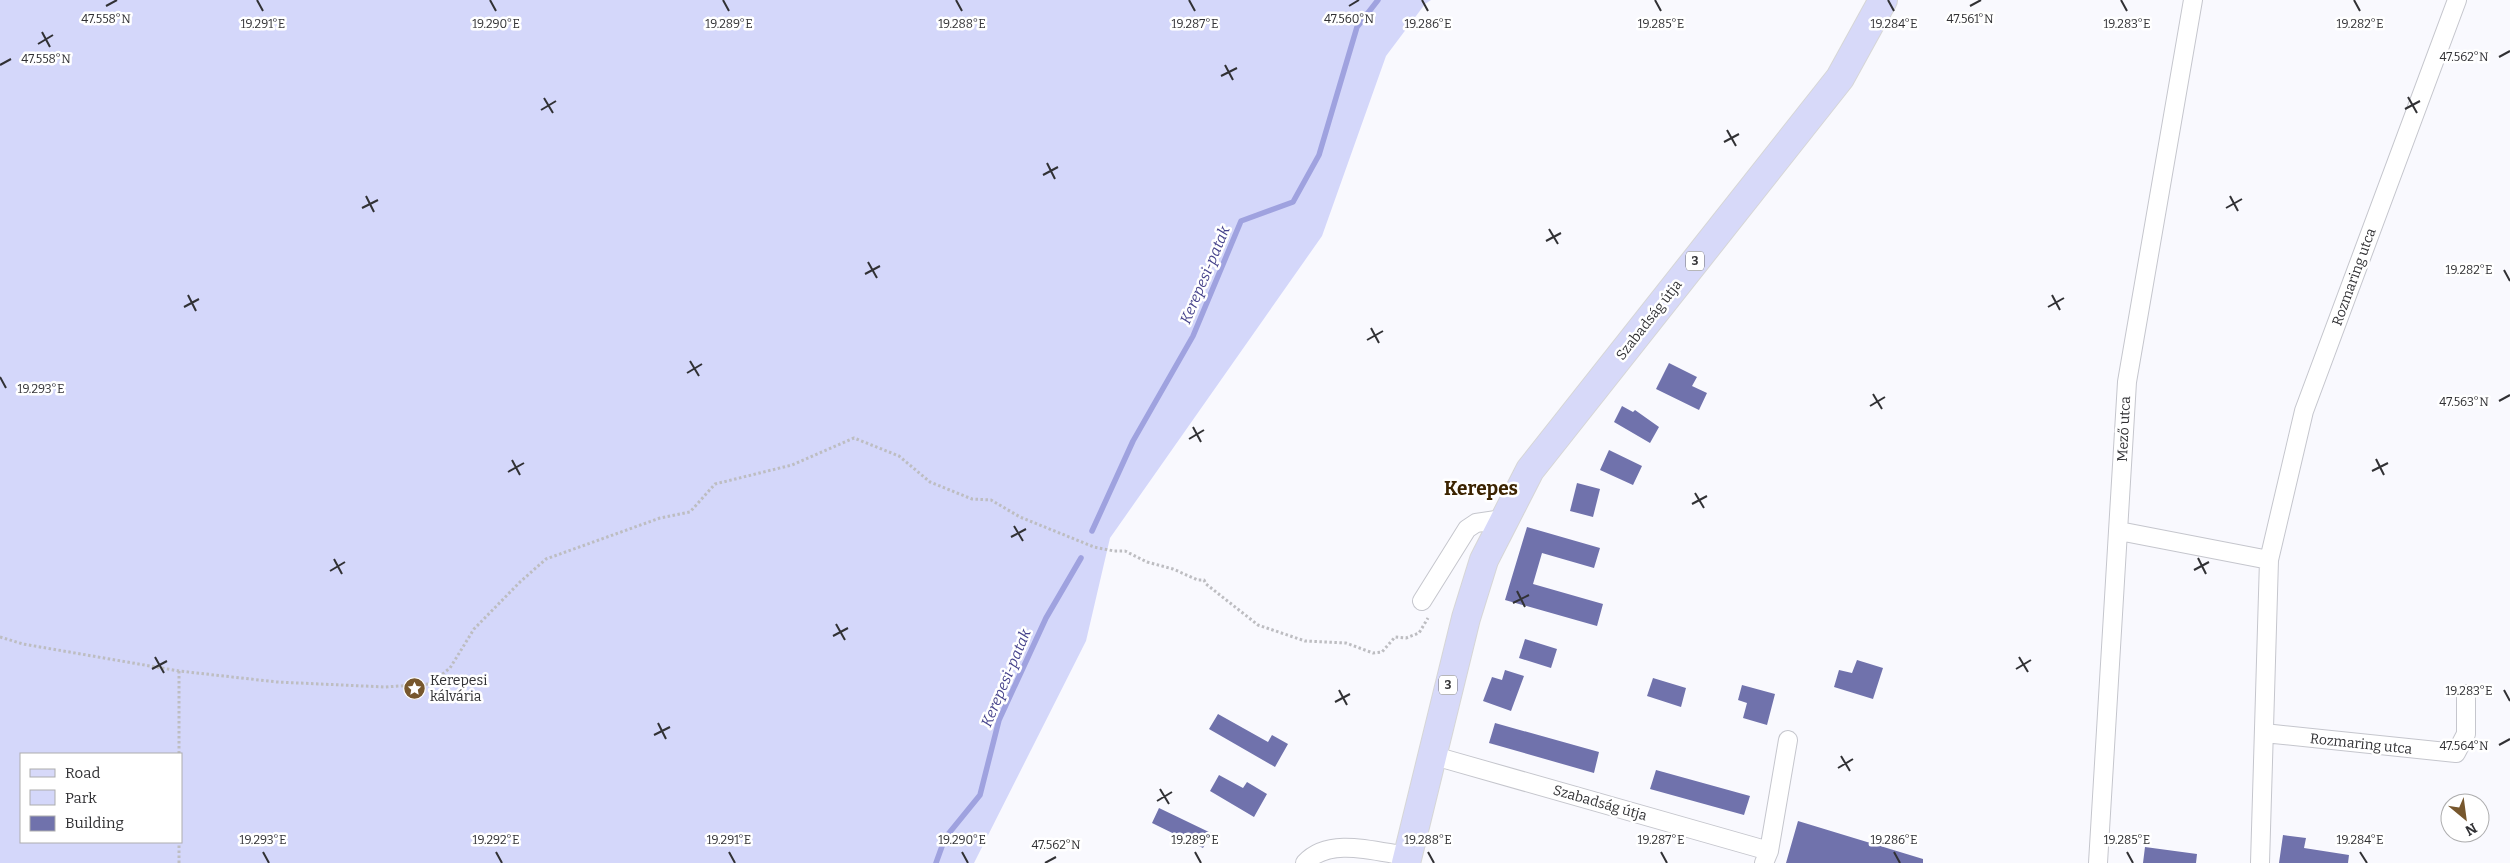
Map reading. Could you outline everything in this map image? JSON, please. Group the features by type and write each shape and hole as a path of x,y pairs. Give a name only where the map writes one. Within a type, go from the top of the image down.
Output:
{"main road":[{"name":"Szabadság útja","path":"1406,859 1466,618 1484,560 1530,470 1840,78 1883,0"}],"street":[{"name":"Mező utca","path":"2098,863 2127,382 2194,0"},
{"name":"Rozmaring utca","path":"2260,863 2269,560 2304,411 2457,0"},
{"path":"1422,601 1467,529 1476,523 1504,518"},
{"path":"2119,530 2269,560"},
{"name":"Rozmaring utca","path":"2264,733 2456,753 2466,734 2466,694"},
{"name":"Szabadság útja","path":"1431,755 1766,857 1788,740"},
{"path":"1305,863 1311,857 1328,849 1351,848 1406,859"}],"path":[{"path":"0,636 23,644 179,671 287,683 385,687 430,684 450,668 474,629 520,582 546,559 660,518 690,512 715,484 792,466 854,438 899,456 930,482 972,499 991,500 1020,517 1094,547 1114,552 1125,551 1147,562 1174,568 1198,580 1204,580 1206,584 1258,625 1305,641 1346,643 1373,653 1382,652 1395,637 1406,638 1419,633 1428,618 1422,601"},
{"path":"179,671 179,753"},
{"path":"179,843 179,863"}],"green space":[{"path":"0,0 1431,0 1425,4 1386,56 1322,236 1110,538 1086,641 974,863 0,863"}],"building":[{"path":"1669,363 1697,377 1692,386 1707,393 1699,410 1656,389"},
{"path":"1622,406 1633,412 1635,410 1659,427 1650,443 1614,422"},
{"path":"1609,450 1642,466 1633,485 1600,470"},
{"path":"1577,483 1600,489 1593,517 1570,511"},
{"path":"1527,527 1600,548 1594,568 1542,553 1533,584 1603,604 1597,626 1505,600"},
{"path":"1525,639 1557,649 1551,668 1519,658"},
{"path":"1857,660 1883,668 1873,699 1834,687 1839,670 1852,673"},
{"path":"1505,670 1524,676 1511,711 1483,701 1492,677 1502,680"},
{"path":"1653,678 1686,688 1681,707 1647,696"},
{"path":"1742,685 1775,694 1767,725 1743,718 1747,703 1738,700"},
{"path":"1218,714 1268,742 1272,735 1288,744 1275,767 1209,729"},
{"path":"1495,723 1599,752 1594,773 1489,743"},
{"path":"1656,770 1750,796 1744,815 1650,789"},
{"path":"1219,775 1243,788 1247,782 1267,794 1254,817 1210,791"},
{"path":"1159,808 1211,833 1203,848 1152,823"},
{"path":"1798,821 1923,859 1923,863 1786,863"},
{"path":"2283,835 2306,838 2304,848 2349,855 2348,863 2279,863"},
{"path":"2145,847 2197,854 2196,863 2143,863"}],"waterway":[{"name":"Kerepesi-patak","path":"1092,531 1133,441 1193,336 1241,221 1293,202 1319,155 1357,27 1378,0"},
{"name":"Kerepesi-patak","path":"936,863 945,838 980,795 999,720 1046,618 1081,558"}],"place":[{"name":"Kerepesi kálvária","path":"414,688"}],"district":[{"name":"Kerepes","path":"1481,488"}]}
